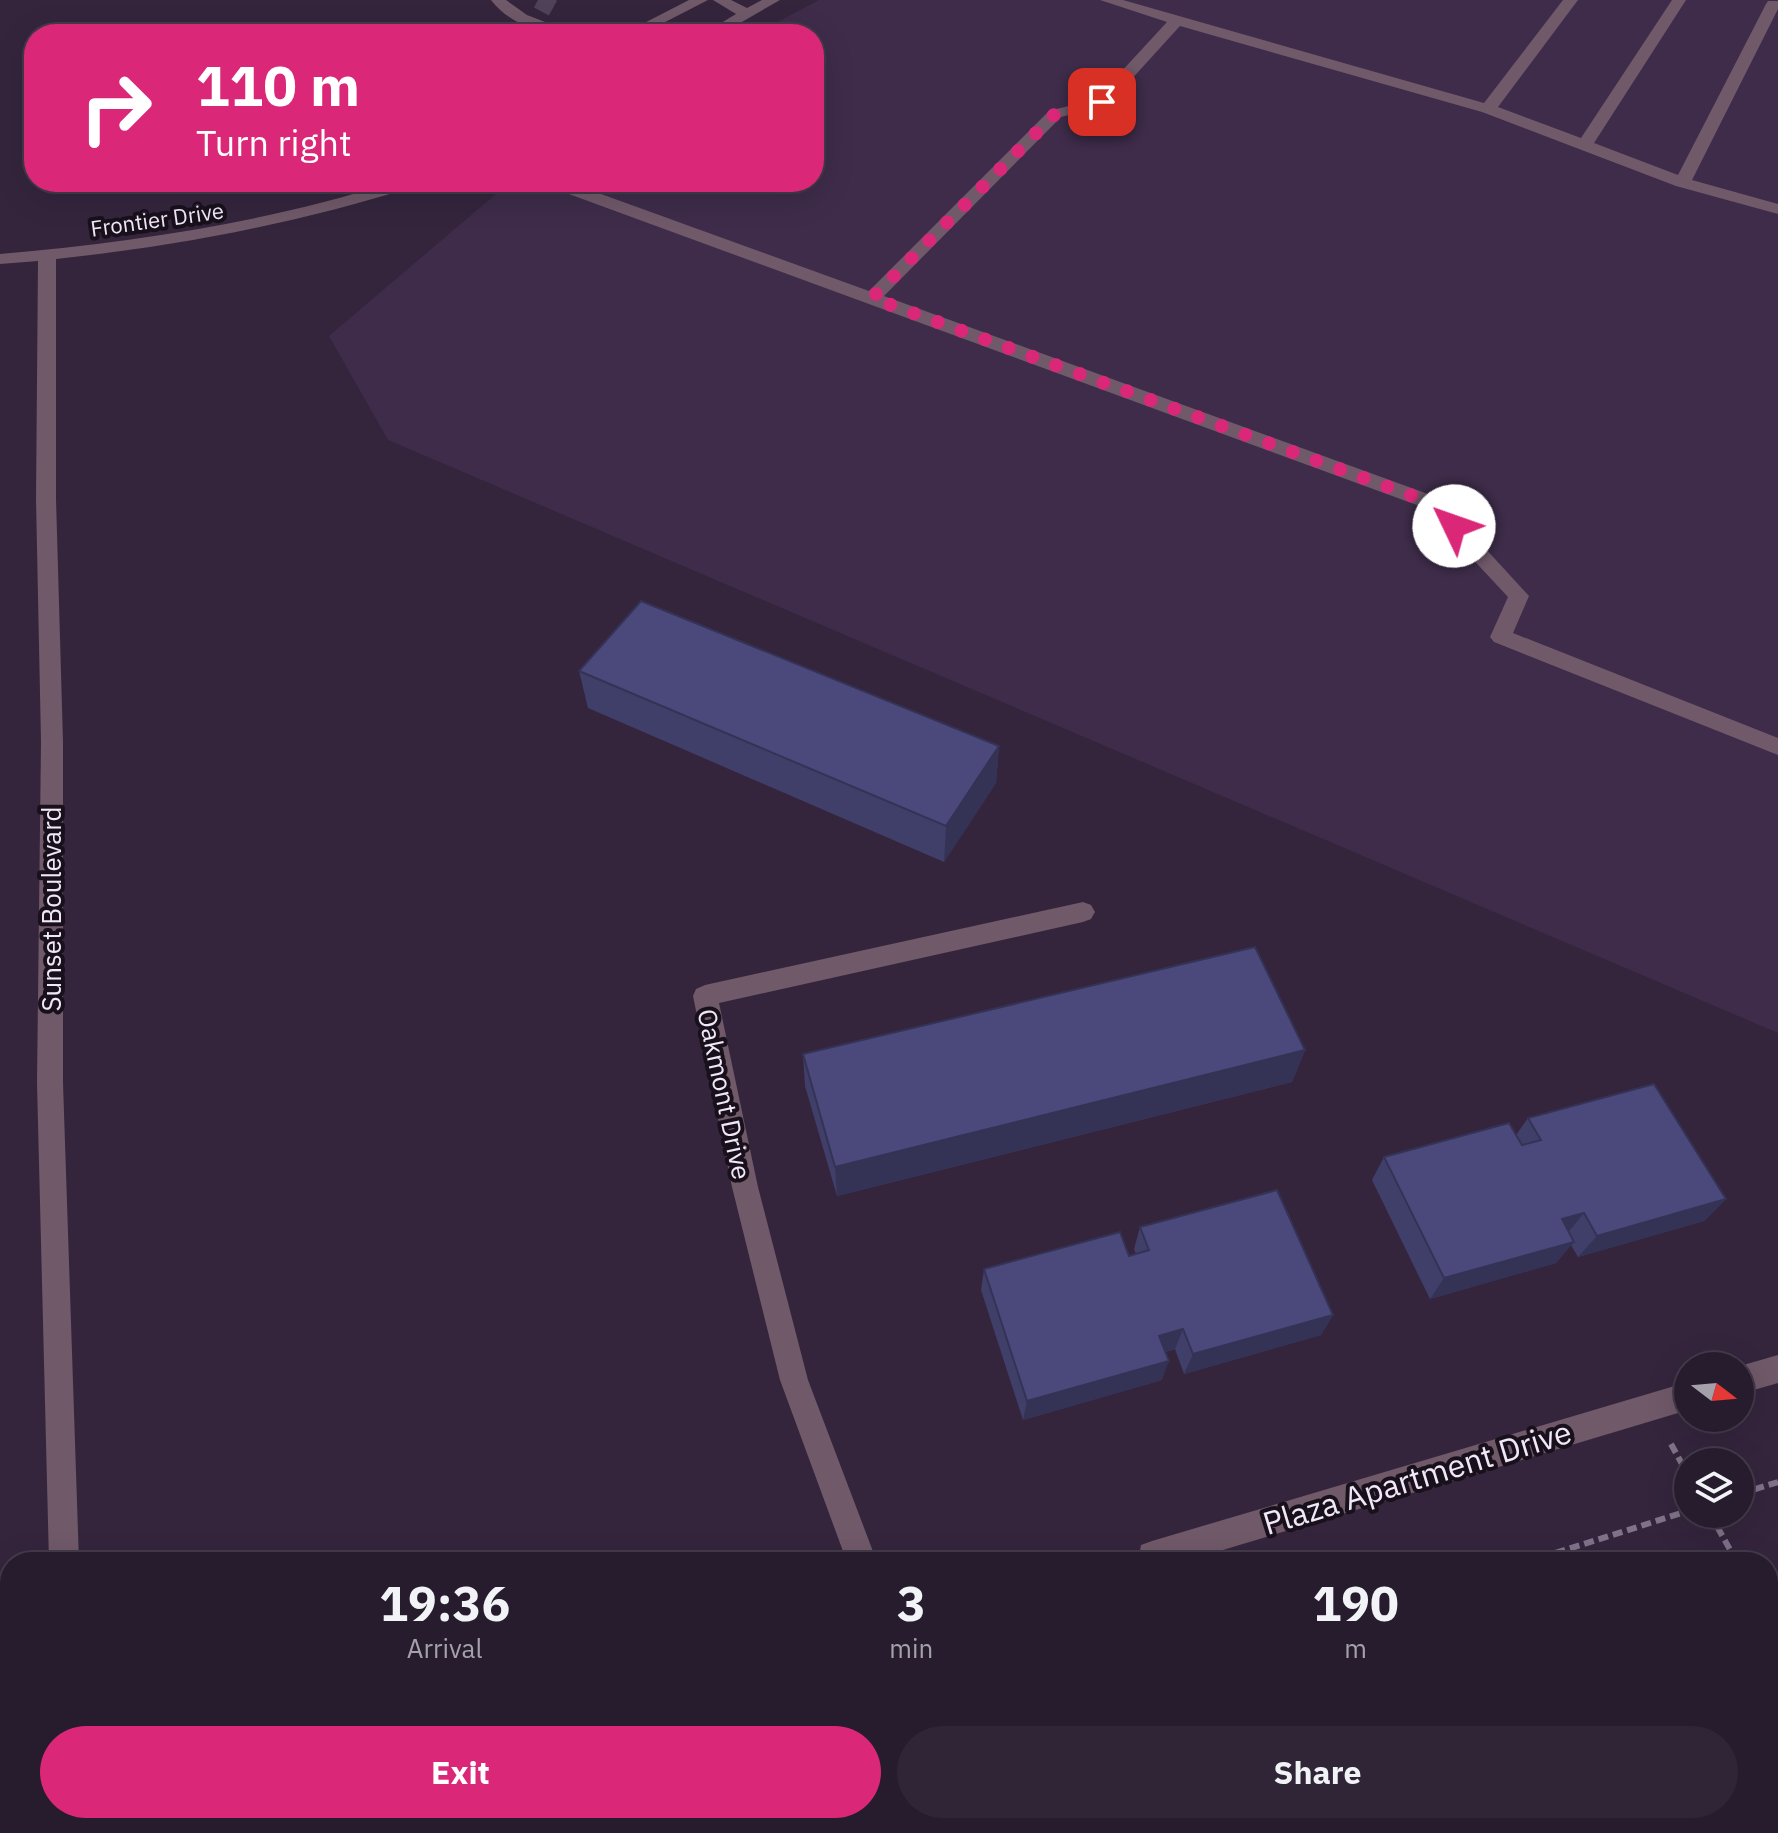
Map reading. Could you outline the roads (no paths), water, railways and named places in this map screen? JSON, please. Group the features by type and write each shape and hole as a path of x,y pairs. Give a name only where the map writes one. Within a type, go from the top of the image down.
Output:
{"street":[{"path":"498,0 532,24"},
{"path":"651,24 701,0"},
{"path":"720,0 747,14"},
{"path":"728,24 773,0"},
{"path":"1107,0 1488,109 1682,182 1778,209"},
{"path":"1488,109 1571,0"},
{"path":"1585,144 1679,0"},
{"path":"1682,182 1773,4 1778,5"},
{"path":"560,12 567,24"},
{"path":"872,298 1055,114 1102,102 1177,20"},
{"name":"Frontier Drive","path":"0,259 187,240 343,205 381,192"},
{"path":"580,192 1432,503 1519,596 1501,637 1778,747"},
{"name":"Sunset Boulevard","path":"47,255 46,499 52,742 50,1083 64,1552"},
{"name":"Oakmont Drive","path":"858,1552 794,1380 745,1187 705,996 1083,912"},
{"path":"1754,1376 1778,1369"},
{"name":"Plaza Apartment Drive","path":"1165,1552 1674,1400"}],"tunnel":[{"path":"538,0 560,12"}]}
